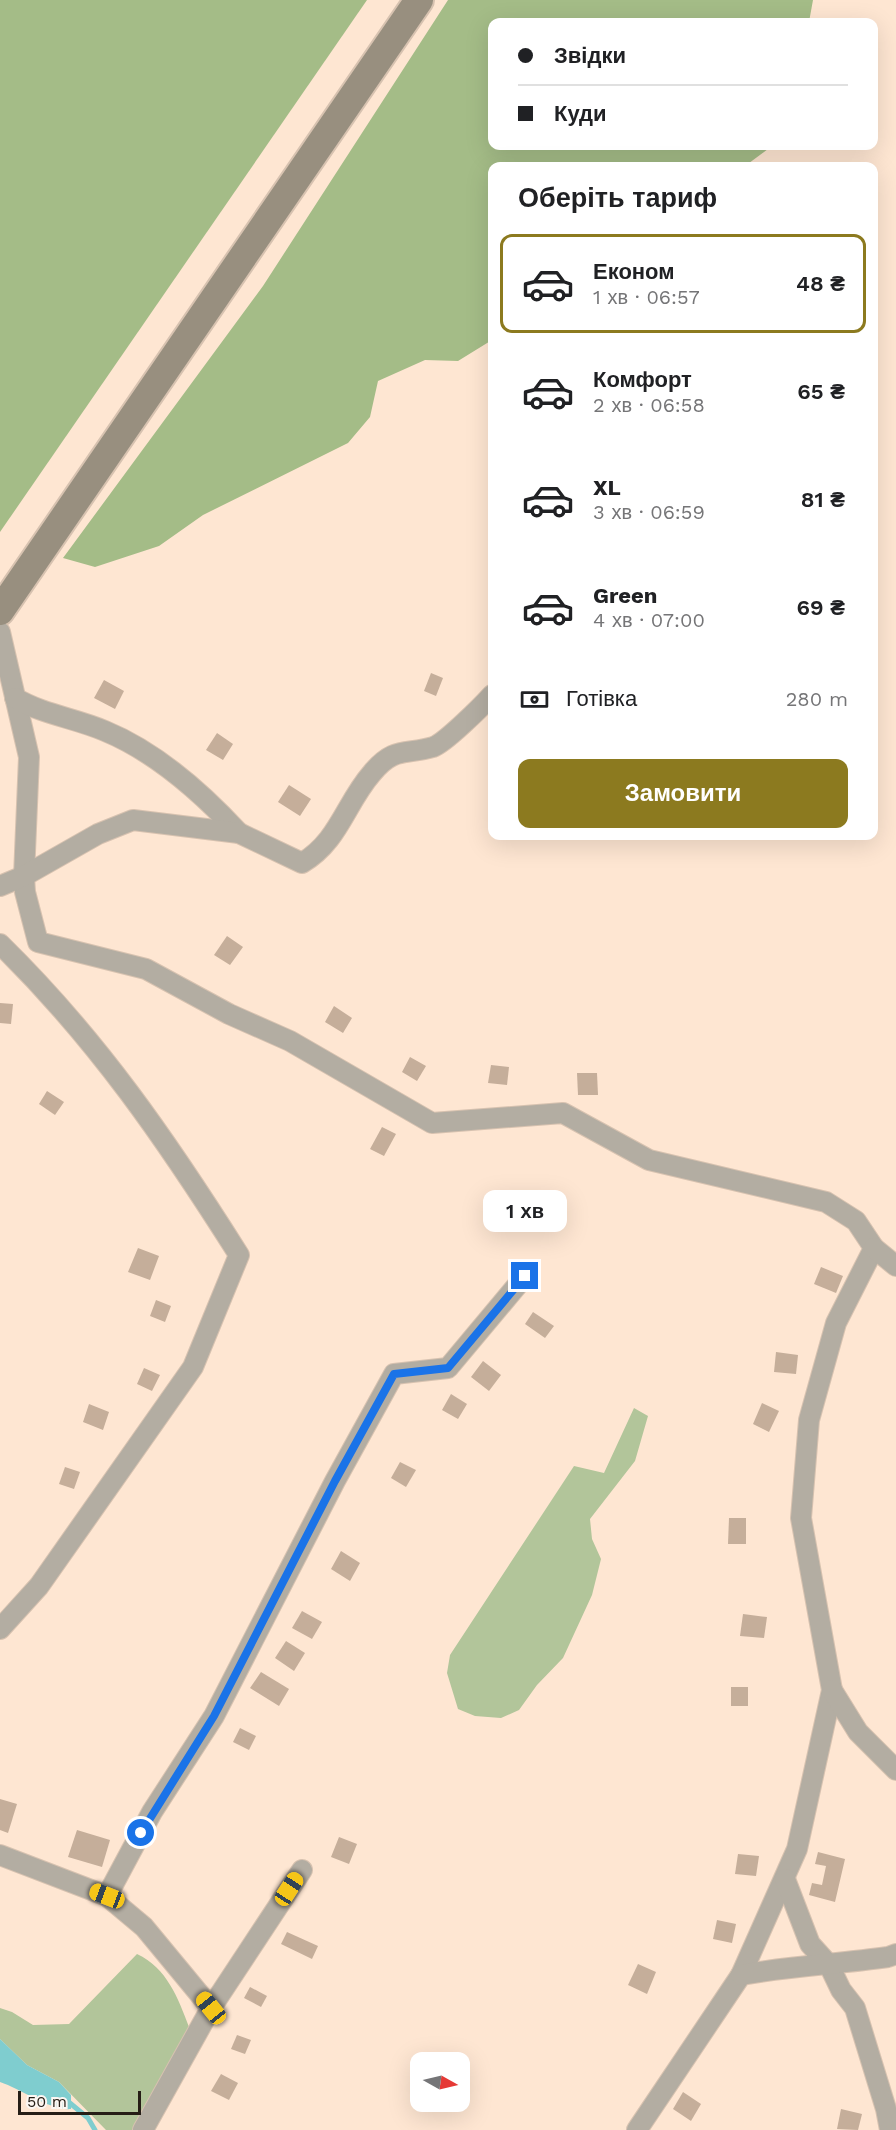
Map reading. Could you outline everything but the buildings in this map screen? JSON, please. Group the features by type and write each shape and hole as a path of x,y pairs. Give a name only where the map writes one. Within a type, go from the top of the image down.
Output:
{"street":[{"path":"0,611 419,0"},
{"path":"0,632 28,758 24,876 25,892 38,942 146,969 229,1014 290,1041 432,1123 563,1113 650,1160 826,1203 856,1221 874,1248 896,1266"},
{"path":"15,698 51,716 85,723 137,748 211,804 239,833"},
{"path":"0,886 24,876 98,834 133,820 239,833 302,863 320,852 372,773 389,757 403,750 435,747 488,699"},
{"path":"0,944 48,991 143,1108 239,1255 193,1367 39,1586 0,1629"},
{"path":"874,1248 836,1323 809,1420 801,1518 832,1690 858,1732 896,1770"},
{"path":"107,1896 152,1812 214,1716 335,1481 394,1374 448,1368 525,1276"},
{"path":"637,2130 741,1975 785,1879 797,1849 832,1690"},
{"path":"0,1855 107,1896 144,1927 211,2008"},
{"path":"142,2130 211,2008 302,1870"},
{"path":"785,1879 810,1944 829,1965 841,1990 855,2008 886,2109 890,2130"},
{"path":"741,1975 776,1968 829,1965 896,1954"}],"green space":[{"path":"0,0 367,0 0,532"},
{"path":"448,0 813,0 810,18 488,18 488,150 767,150 750,162 488,162 488,342 458,361 425,360 378,381 370,417 348,443 203,515 159,546 95,567 63,558 263,286"},
{"path":"634,1408 648,1416 635,1461 590,1519 592,1539 601,1559 592,1595 563,1658 537,1685 519,1710 501,1718 475,1716 458,1709 447,1673 450,1655 574,1466 604,1473"},
{"path":"137,1954 156,1967 164,1976 176,1995 189,2027 133,2130 106,2130 59,2082 27,2065 0,2039 0,2008 12,2012 33,2025 69,2024"}],"water":[{"path":"0,2039 27,2065 59,2082 71,2095 71,2109 54,2107 0,2082"}],"waterway":[{"path":"65,2099 88,2118 95,2130"}],"route":[{"path":"141,1833 214,1716 335,1481 394,1374 448,1368 525,1276"}]}
